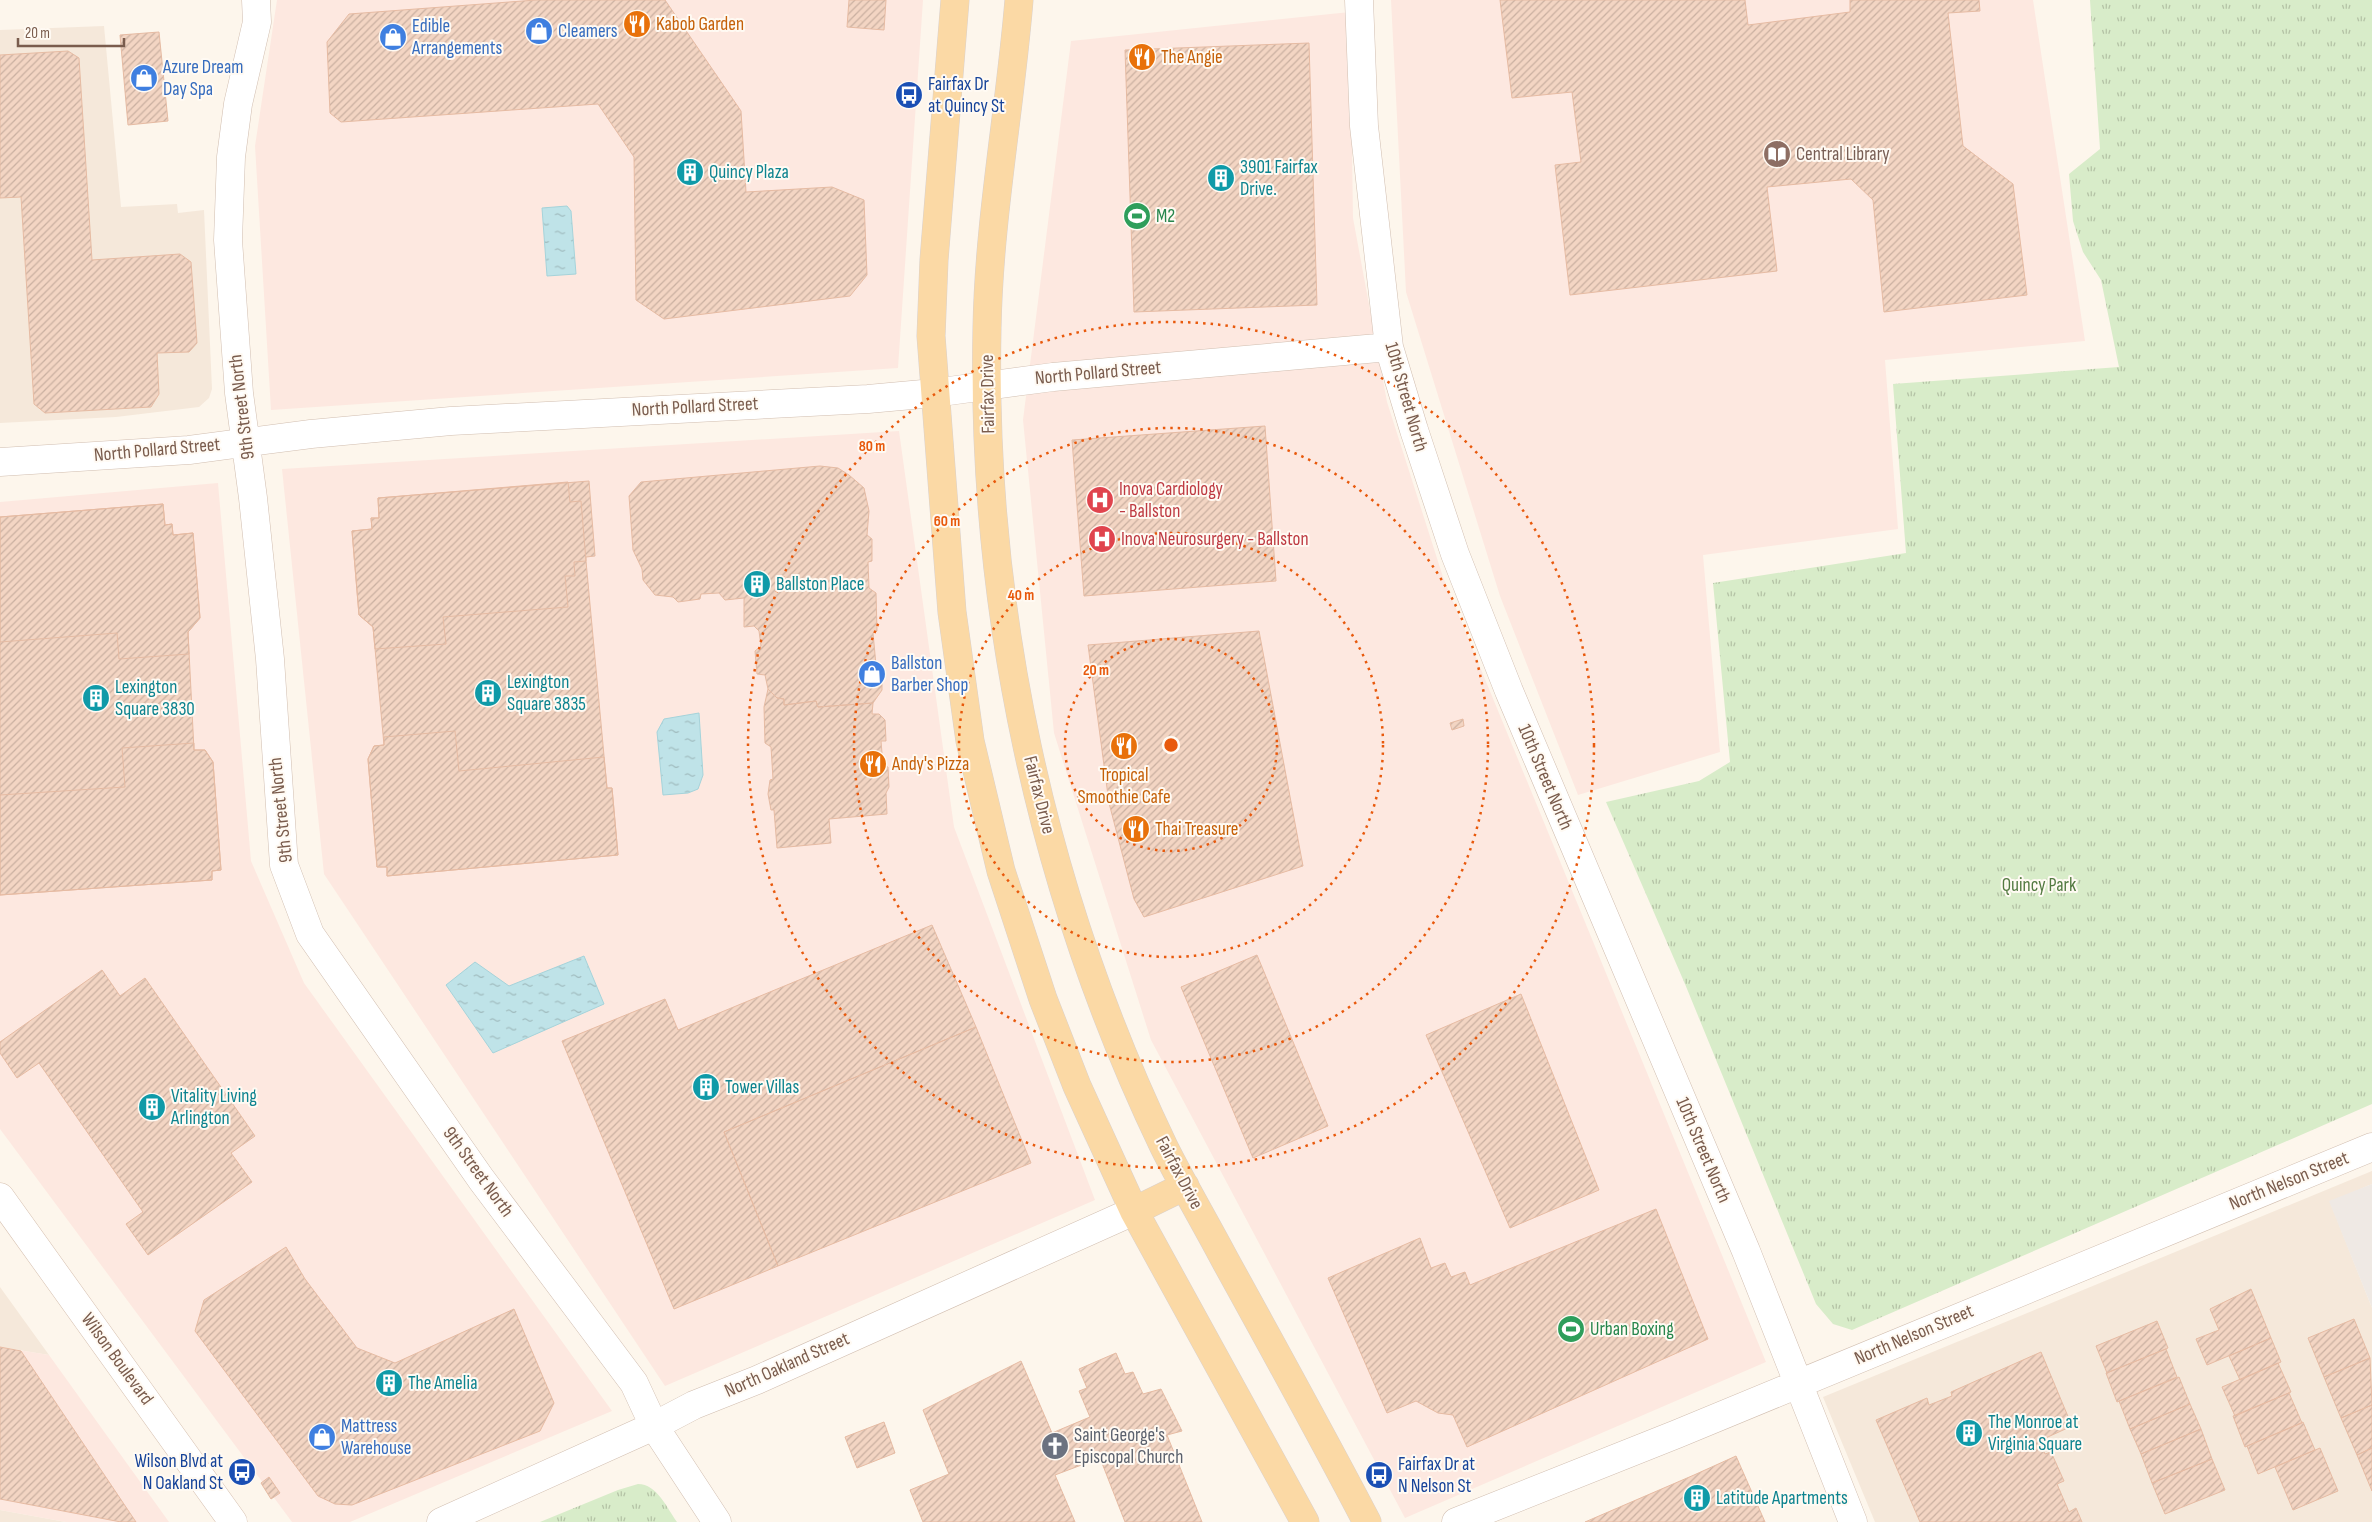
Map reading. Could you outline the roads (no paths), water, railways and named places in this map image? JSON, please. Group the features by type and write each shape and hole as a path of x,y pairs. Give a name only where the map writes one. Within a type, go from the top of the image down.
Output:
{"main road":[{"path":"955,0 934,260 931,336 953,622 970,740 1001,871 1043,1000 1077,1086 1134,1211 1305,1522"},
{"name":"Fairfax Drive","path":"1019,0 1012,81 990,256 987,386 991,496 1002,614 1028,754 1058,875 1089,965 1132,1074 1165,1148 1367,1522"},
{"path":"1134,1211 1185,1186"}],"street":[{"name":"9th Street North","path":"256,0 257,22 238,104 231,157 228,240 239,393 270,659 284,865 310,934 481,1179 634,1383 654,1426 717,1522"},
{"name":"10th Street North","path":"1359,0 1364,126 1389,347 1455,554 1508,691 1746,1251 1853,1522"},
{"name":"North Pollard Street","path":"0,462 188,450 451,420 868,399 934,393 1053,376 1389,347"},
{"name":"North Nelson Street","path":"1456,1522 2372,1147"},
{"name":"Wilson Boulevard","path":"0,1197 233,1522"},
{"name":"North Oakland Street","path":"442,1522 654,1426 694,1405 757,1380 1134,1211"}],"water":[{"path":"567,206 571,211 576,274 547,276 542,208"},
{"path":"699,713 703,775 698,789 688,793 663,795 657,732 664,719"},
{"path":"584,956 604,1004 493,1053 446,985 475,962 509,986"}],"place":[{"name":"Kabob Garden","path":"637,24"},
{"name":"Cleamers","path":"539,31"},
{"name":"Edible Arrangements","path":"393,37"},
{"name":"The Angie","path":"1142,57"},
{"name":"Azure Dream Day Spa","path":"144,78"},
{"name":"Fairfax Dr at Quincy St","path":"909,95"},
{"name":"Central Library","path":"1777,154"},
{"name":"Quincy Plaza","path":"690,172"},
{"name":"3901 Fairfax Drive.","path":"1221,178"},
{"name":"M2","path":"1137,216"},
{"name":"Inova Cardiology - Ballston","path":"1100,500"},
{"name":"Inova Neurosurgery - Ballston","path":"1102,539"},
{"name":"Ballston Place","path":"757,584"},
{"name":"Ballston Barber Shop","path":"872,674"},
{"name":"Lexington Square 3835","path":"488,693"},
{"name":"Lexington Square 3830","path":"96,698"},
{"name":"Tropical Smoothie Cafe","path":"1124,746"},
{"name":"Andy's Pizza","path":"873,764"},
{"name":"Thai Treasure","path":"1136,829"},
{"name":"Tower Villas","path":"706,1087"},
{"name":"Vitality Living Arlington","path":"152,1107"},
{"name":"Urban Boxing","path":"1571,1329"},
{"name":"The Amelia","path":"389,1383"},
{"name":"The Monroe at Virginia Square","path":"1969,1433"},
{"name":"Mattress Warehouse","path":"322,1437"},
{"name":"Saint George's Episcopal Church","path":"1055,1446"},
{"name":"Wilson Blvd at N Oakland St","path":"242,1472"},
{"name":"Fairfax Dr at N Nelson St","path":"1379,1475"},
{"name":"Latitude Apartments","path":"1697,1498"}],"park label":[{"name":"Quincy Park","path":"2039,885"}]}
